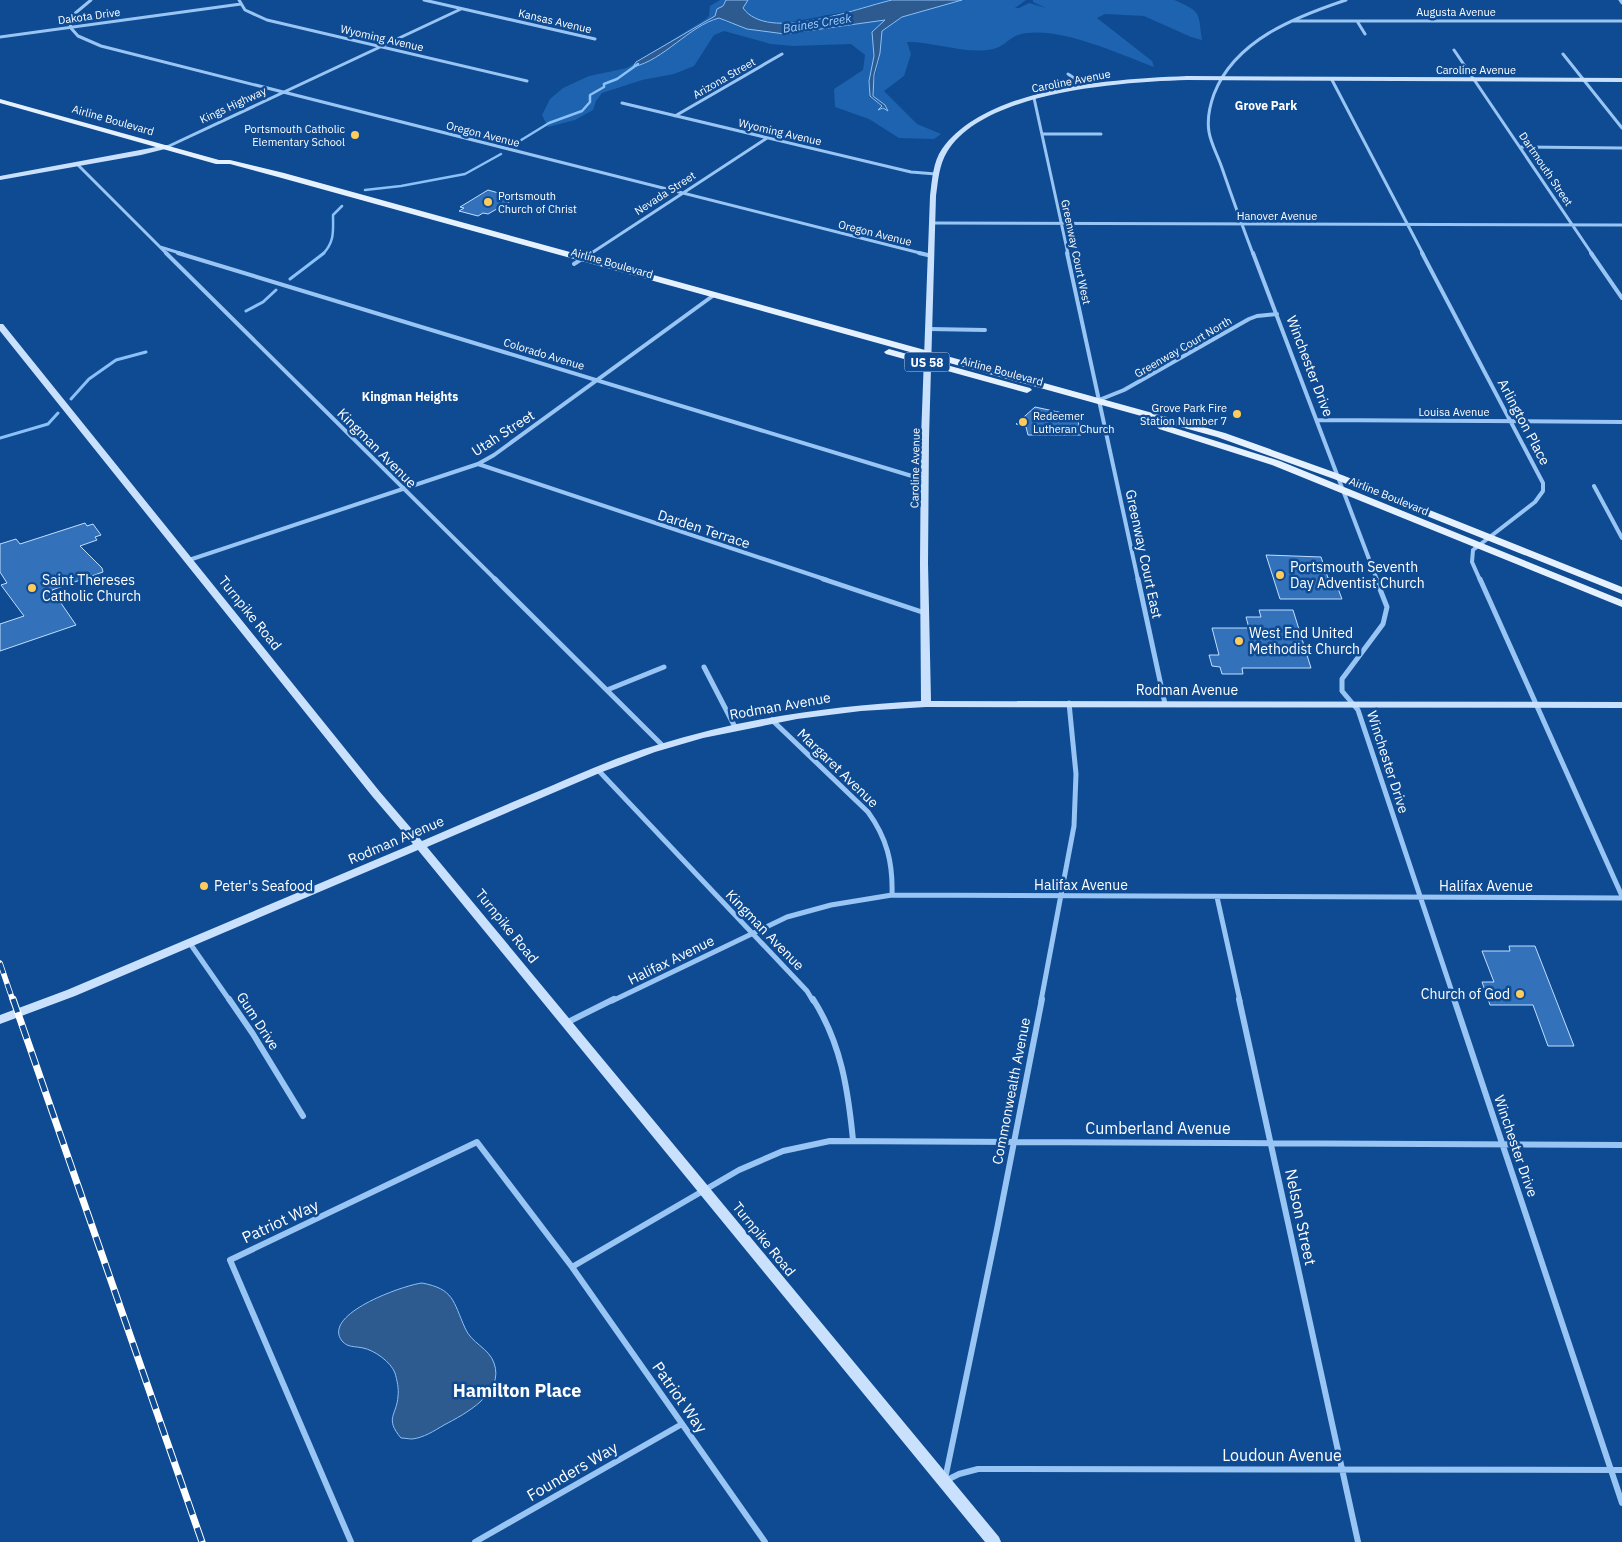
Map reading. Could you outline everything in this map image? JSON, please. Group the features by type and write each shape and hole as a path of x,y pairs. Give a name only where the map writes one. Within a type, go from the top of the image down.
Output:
{"main road":[{"name":"Airline Boulevard","path":"0,101 220,162 230,162 310,183 578,261 928,358 1100,405 1221,435 1338,477 1622,591"},
{"name":"Airline Boulevard","path":"220,162 222,166 300,188 578,261"},
{"path":"300,188 310,183"},
{"name":"Airline Boulevard","path":"1100,405 1276,463 1622,604"}],"street":[{"path":"70,28 73,14 91,0"},
{"name":"Kansas Avenue","path":"424,0 595,39"},
{"name":"Winchester Drive","path":"1346,0 1290,20 1248,48 1227,67 1219,79 1210,102 1209,131 1242,224 1387,607 1383,624 1342,679 1342,691 1358,710 1622,1503"},
{"name":"Dakota Drive","path":"0,37 240,2"},
{"name":"Wyoming Avenue","path":"240,2 245,10 260,17 527,81"},
{"name":"Kings Highway","path":"0,178 167,147 460,9"},
{"name":"Augusta Avenue","path":"1290,20 1622,21"},
{"path":"1357,21 1365,34"},
{"name":"Oregon Avenue","path":"70,28 78,36 101,46 932,256"},
{"name":"Dartmouth Street","path":"1454,50 1622,298"},
{"name":"Arizona Street","path":"674,116 782,54"},
{"path":"1563,54 1622,128"},
{"path":"1068,74 1086,86"},
{"name":"Caroline Avenue","path":"926,704 924,613 925,480 932,224 936,174 943,152 961,132 996,112 1034,98 1086,86 1158,79 1622,80"},
{"name":"Arlington Place","path":"1332,80 1543,483 1543,491 1535,502 1478,545"},
{"name":"Greenway Court West","path":"1034,98 1100,405"},
{"name":"Wyoming Avenue","path":"622,103 911,172 936,174"},
{"path":"1042,134 1100,134"},
{"name":"Nevada Street","path":"578,261 767,138"},
{"path":"1520,147 1622,148"},
{"name":"Kingman Avenue","path":"77,164 402,489 663,746"},
{"name":"Hanover Avenue","path":"932,224 1622,225"},
{"name":"Colorado Avenue","path":"158,246 925,480"},
{"name":"Utah Street","path":"189,560 478,464 598,380 710,298"},
{"name":"Greenway Court North","path":"1100,405 1249,320 1257,316 1277,314"},
{"name":"Turnpike Road","path":"0,326 419,845 994,1542"},
{"path":"929,329 985,330"},
{"name":"Greenway Court East","path":"1100,405 1165,704"},
{"name":"Louisa Avenue","path":"1317,420 1622,422"},
{"name":"Darden Terrace","path":"478,464 924,613"},
{"path":"1594,486 1622,538"},
{"path":"1478,545 1473,550 1472,562 1622,897"},
{"path":"607,690 664,667"},
{"path":"704,667 735,728"},
{"name":"Commonwealth Avenue","path":"944,1482 1014,1141 1072,844 1077,785 1076,745 1069,703"},
{"name":"Rodman Avenue","path":"0,1020 71,993 598,770 663,746 772,720 836,710 926,704 1622,705"},
{"name":"Margaret Avenue","path":"772,720 876,821 890,852 894,870 892,895"},
{"name":"Kingman Avenue","path":"598,770 807,991 823,1014 836,1039 846,1075 853,1140"},
{"name":"Halifax Avenue","path":"566,1023 752,932 800,912 829,903 892,895 1622,897"},
{"name":"Nelson Street","path":"1217,897 1358,1542"},
{"name":"Gum Drive","path":"189,942 253,1034 303,1116"},
{"name":"Cumberland Avenue","path":"705,1190 739,1170 785,1150 823,1142 853,1140 1622,1145"},
{"name":"Patriot Way","path":"350,1542 230,1260 477,1142 572,1267 765,1542"},
{"path":"572,1267 705,1190"},
{"name":"Founders Way","path":"475,1542 682,1424"},
{"name":"Loudoun Avenue","path":"944,1482 959,1474 978,1469 1622,1470"}],"shaded area":[{"path":"720,0 726,0 715,16 647,56 706,19 709,16 710,6"},
{"path":"748,0 893,0 871,7 781,24 754,19 747,14 742,8"},
{"path":"962,0 1026,0 1015,8 1029,3 1046,8 1033,2 1033,0 1174,0 1190,7 1197,14 1202,40 1144,16 1105,14 1097,18 1152,61 1154,67 1087,42 1050,34 1033,33 1018,35 997,48 977,51 907,42 911,54 904,76 884,91 917,124 941,134 934,139 899,138 869,119 835,107 834,89 863,70 865,55 851,44 793,46 771,44 724,31 714,35 694,66 674,74 642,80 602,93 596,101 593,110 575,120 548,127 542,115 550,99 563,88 589,76 627,68 658,54 699,27 720,18 726,22 785,34 886,20 872,32 874,56 869,81 870,96 886,110 885,105 873,96 882,31 902,17"}],"water":[{"name":"Baines Creek","path":"726,0 748,0 743,8 755,18 772,23 792,23 836,15 892,0 962,0 902,17 882,31 880,53 874,75 873,96 885,105 888,111 883,108 878,110 882,106 870,96 869,81 874,56 872,32 885,20 785,34 747,29 719,18 697,28 655,58 633,67 636,62 715,16 717,9 723,6"},
{"path":"422,1283 447,1293 455,1303 471,1338 492,1358 496,1374 494,1384 489,1393 472,1408 424,1436 412,1439 401,1438 392,1421 398,1393 393,1369 382,1357 372,1351 349,1346 344,1343 339,1331 343,1321 353,1311 383,1295"}],"building":[{"name":"Portsmouth Church of Christ","path":"488,190 516,198 488,214 483,213 478,216 459,211 464,208 460,207"},
{"name":"Redeemer Lutheran Church","path":"1035,407 1077,416 1081,435 1028,435 1026,427 1016,424"},
{"name":"Saint Thereses Catholic Church","path":"85,523 87,526 93,524 101,535 95,537 97,540 80,546 102,568 103,572 52,590 76,625 0,651 0,624 24,616 1,585 7,583 0,572 0,544 16,539 20,544"},
{"name":"Portsmouth Seventh Day Adventist Church","path":"1266,555 1321,557 1328,578 1334,578 1342,599 1280,599"},
{"name":"West End United Methodist Church","path":"1259,610 1293,610 1311,668 1242,668 1243,674 1222,674 1220,667 1212,666 1209,655 1219,655 1212,628 1249,628 1246,617 1261,617"},
{"name":"Church of God","path":"1509,946 1535,946 1574,1046 1548,1046 1533,1005 1490,1005 1482,982 1494,982 1482,951 1510,951"}],"waterway":[{"path":"518,142 549,123 582,111 590,102 590,95 604,87 604,84 617,79 638,64"},
{"path":"365,190 401,186 465,174 501,154"},
{"path":"323,253 330,245 333,231 333,215 342,206"},
{"path":"290,279 323,253"},
{"path":"246,311 263,302 276,290"},
{"path":"71,399 89,379 116,360 146,352"},
{"path":"0,438 48,424 58,413"}],"railway":[{"path":"0,963 13,1001"},
{"path":"13,999 202,1542"}],"place":[{"name":"Portsmouth Catholic Elementary School","path":"355,135"},
{"name":"Portsmouth Church of Christ","path":"488,202"},
{"name":"Grove Park Fire Station Number 7","path":"1237,414"},
{"name":"Redeemer Lutheran Church","path":"1023,422"},
{"name":"Portsmouth Seventh Day Adventist Church","path":"1280,575"},
{"name":"Saint Thereses Catholic Church","path":"32,588"},
{"name":"West End United Methodist Church","path":"1239,641"},
{"name":"Peter's Seafood","path":"204,886"},
{"name":"Church of God","path":"1520,994"}],"district":[{"name":"Grove Park","path":"1266,105"},
{"name":"Kingman Heights","path":"410,396"},
{"name":"Hamilton Place","path":"517,1390"}]}
